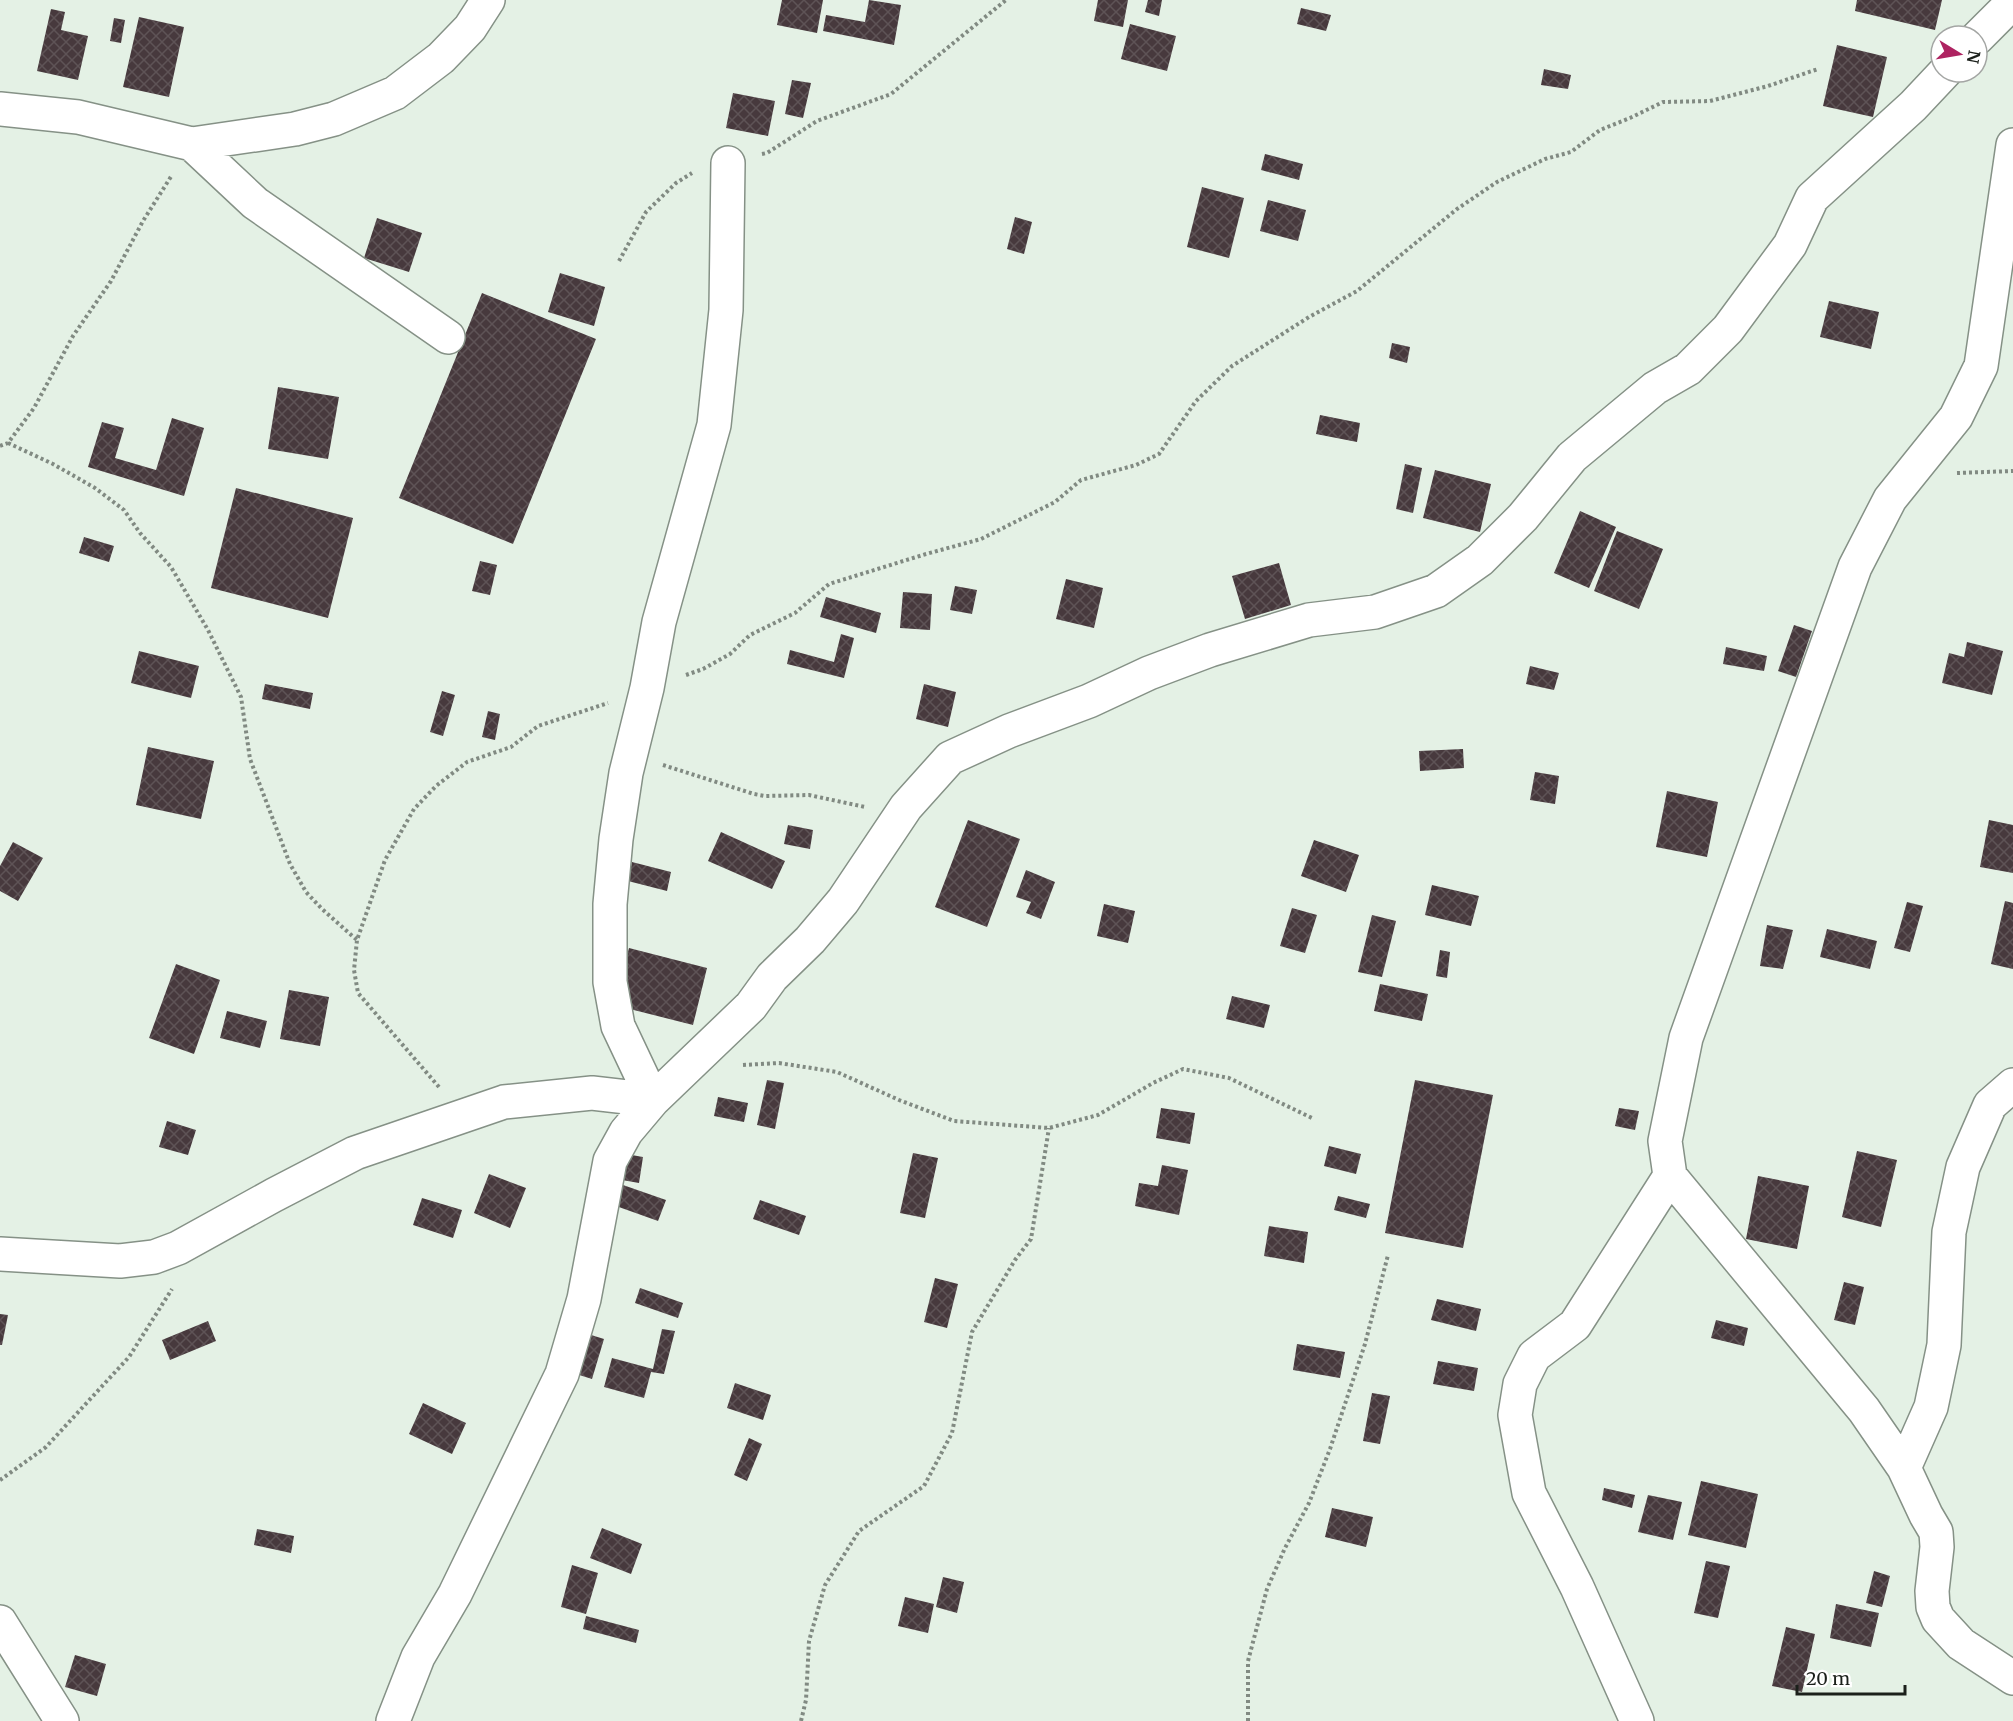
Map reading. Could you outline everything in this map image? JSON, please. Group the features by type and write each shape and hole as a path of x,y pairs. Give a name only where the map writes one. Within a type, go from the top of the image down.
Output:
{"street":[{"path":"0,109 78,117 192,144 295,129 334,119 395,93 441,58 470,28 489,0"},
{"path":"1989,26 2013,2"},
{"path":"393,1721 418,1657 455,1594 562,1374 584,1299 610,1161 626,1132 653,1100 751,1006 772,976 810,940 843,901 906,807 950,758 1009,731 1089,701 1149,673 1210,650 1309,620 1375,612 1436,591 1480,560 1523,517 1572,457 1655,388 1688,369 1728,329 1790,245 1812,198 1913,106 1934,84"},
{"path":"192,144 255,203 448,337"},
{"path":"2013,145 1981,366 1956,417 1890,499 1855,567 1686,1038 1665,1141 1671,1176 1864,1410 1904,1468 1936,1532 1938,1547 1932,1591 1933,1607 1938,1619 1961,1644 2013,1678"},
{"path":"653,1100 618,1026 610,981 610,904 616,839 631,749 647,688 659,622 714,425 726,310 728,163"},
{"path":"1904,1468 1931,1407 1944,1345 1949,1232 1963,1167 1990,1105 2013,1085"},
{"path":"0,1254 120,1261 154,1257 178,1248 355,1153 465,1114 504,1102 592,1093 653,1100"},
{"path":"1638,1721 1577,1587 1529,1494 1515,1414 1520,1384 1534,1356 1575,1325 1671,1176"},
{"path":"0,1622 62,1721"}],"path":[{"path":"619,261 646,212 676,183 701,166 728,163 767,153 817,121 891,94 1006,0"},
{"path":"465,1114 413,1058 358,993 354,970 357,940 385,860 414,809 436,786 467,762 511,747 538,726 703,669 730,654 750,635 795,613 829,584 981,539 1055,502 1081,480 1136,465 1159,454 1196,401 1232,366 1309,317 1357,291 1457,209 1497,182 1545,159 1571,152 1600,130 1663,102 1710,101 1768,86 1818,69"},
{"path":"8,444 34,408 74,336 111,281 143,220 192,144"},
{"path":"0,446 8,444 53,464 95,488 124,510 140,533 171,567 213,640 241,697 249,759 290,864 306,892 357,940"},
{"path":"1910,475 2013,471"},
{"path":"631,749 668,768 754,794 809,795 901,816"},
{"path":"688,1067 779,1063 837,1072 898,1100 954,1121 1049,1128 1098,1115 1153,1083 1184,1069 1229,1078 1314,1119"},
{"path":"801,1721 806,1700 809,1641 825,1585 859,1531 924,1486 952,1432 972,1332 1030,1239 1049,1128"},
{"path":"1248,1721 1248,1661 1267,1589 1285,1548 1309,1503 1330,1449 1365,1344 1388,1255"},
{"path":"0,1480 46,1447 129,1357 173,1287"}],"building":[{"path":"782,0 823,0 817,33 777,25"},
{"path":"869,0 901,5 894,45 823,31 826,15 865,22"},
{"path":"1098,0 1128,0 1123,27 1094,21"},
{"path":"1148,0 1162,0 1159,16 1145,12"},
{"path":"1857,0 1942,0 1936,24 1929,24 1929,29 1855,11"},
{"path":"1301,8 1331,15 1326,31 1297,24"},
{"path":"51,9 65,12 61,30 88,36 78,80 37,71"},
{"path":"139,17 184,27 169,97 123,87"},
{"path":"114,18 125,20 121,43 110,41"},
{"path":"1130,24 1176,36 1167,71 1121,59"},
{"path":"1837,45 1887,57 1873,117 1823,106"},
{"path":"1544,69 1571,75 1568,89 1541,85"},
{"path":"792,80 811,83 803,118 785,114"},
{"path":"733,93 775,101 768,136 726,128"},
{"path":"1265,154 1303,164 1299,180 1261,170"},
{"path":"1202,187 1244,198 1229,258 1187,247"},
{"path":"1268,200 1306,210 1298,241 1260,231"},
{"path":"1015,217 1032,222 1024,254 1007,249"},
{"path":"377,218 422,233 409,272 364,258"},
{"path":"560,273 605,287 594,326 548,312"},
{"path":"482,293 596,339 513,544 399,498"},
{"path":"1829,301 1879,312 1871,349 1820,337"},
{"path":"1392,343 1410,347 1407,363 1389,358"},
{"path":"278,387 339,397 328,459 268,449"},
{"path":"1320,415 1360,423 1357,442 1316,434"},
{"path":"172,418 204,428 184,496 88,467 102,422 124,428 115,458 156,470"},
{"path":"1405,464 1422,468 1413,513 1396,509"},
{"path":"1435,470 1491,484 1480,532 1423,518"},
{"path":"236,488 353,518 328,618 211,588"},
{"path":"1580,511 1616,527 1589,588 1554,573"},
{"path":"1617,531 1663,549 1639,609 1594,591"},
{"path":"84,537 114,546 109,562 79,553"},
{"path":"480,561 497,565 490,595 472,591"},
{"path":"1279,563 1291,605 1245,619 1232,576"},
{"path":"1066,579 1103,588 1094,628 1056,619"},
{"path":"955,586 977,590 972,614 950,610"},
{"path":"903,592 932,594 930,630 900,628"},
{"path":"826,597 881,613 876,633 820,617"},
{"path":"1794,625 1812,631 1796,677 1778,671"},
{"path":"841,634 854,638 844,678 787,664 790,650 834,662"},
{"path":"1967,642 2003,651 1992,695 1942,683 1949,653 1964,657"},
{"path":"1726,647 1767,656 1764,671 1723,664"},
{"path":"139,651 199,666 191,698 131,683"},
{"path":"1530,666 1559,673 1554,690 1526,684"},
{"path":"265,684 313,693 310,709 262,699"},
{"path":"924,684 956,692 948,727 916,719"},
{"path":"442,691 455,695 443,736 430,732"},
{"path":"488,711 500,714 495,740 482,737"},
{"path":"148,747 214,761 201,819 136,805"},
{"path":"1463,749 1464,768 1420,771 1419,751"},
{"path":"1535,772 1559,776 1555,804 1530,800"},
{"path":"1667,791 1718,802 1707,857 1656,847"},
{"path":"968,820 1020,839 987,927 935,907"},
{"path":"1989,820 2013,825 2013,873 1980,867"},
{"path":"788,825 813,830 810,849 784,844"},
{"path":"721,832 785,861 772,889 708,861"},
{"path":"1314,840 1359,855 1346,892 1301,876"},
{"path":"13,842 43,858 18,901 0,891 0,866"},
{"path":"632,862 671,872 667,891 628,881"},
{"path":"1026,870 1055,882 1041,919 1026,913 1031,902 1016,897"},
{"path":"1432,885 1479,896 1471,926 1425,915"},
{"path":"2005,901 2013,903 2013,969 1991,964"},
{"path":"1907,902 1923,906 1910,952 1894,948"},
{"path":"1104,904 1135,911 1128,943 1097,936"},
{"path":"1292,908 1317,915 1305,953 1280,946"},
{"path":"1372,915 1396,921 1382,977 1358,972"},
{"path":"1767,925 1793,930 1783,969 1760,966"},
{"path":"1827,929 1877,941 1870,969 1820,957"},
{"path":"629,948 707,968 693,1025 614,1005"},
{"path":"1440,950 1450,952 1447,978 1436,976"},
{"path":"176,964 220,980 194,1054 149,1038"},
{"path":"1380,984 1428,994 1422,1021 1374,1011"},
{"path":"289,990 329,997 320,1046 280,1039"},
{"path":"1232,996 1270,1005 1264,1028 1226,1019"},
{"path":"227,1011 267,1021 260,1048 220,1038"},
{"path":"767,1080 784,1083 775,1129 757,1125"},
{"path":"1415,1080 1493,1095 1463,1248 1385,1233"},
{"path":"718,1097 748,1103 744,1122 714,1116"},
{"path":"1161,1108 1195,1113 1190,1144 1156,1138"},
{"path":"1619,1108 1639,1111 1635,1130 1615,1126"},
{"path":"167,1121 196,1130 188,1155 159,1147"},
{"path":"1329,1146 1361,1154 1356,1174 1324,1166"},
{"path":"1857,1151 1897,1160 1881,1227 1842,1217"},
{"path":"913,1153 938,1158 925,1218 900,1213"},
{"path":"626,1154 643,1157 639,1183 622,1180"},
{"path":"1162,1165 1188,1170 1179,1215 1135,1206 1139,1183 1158,1186"},
{"path":"489,1174 526,1188 510,1228 474,1213"},
{"path":"1758,1176 1809,1186 1797,1249 1746,1239"},
{"path":"623,1185 666,1200 658,1221 616,1206"},
{"path":"1338,1196 1370,1204 1366,1218 1334,1210"},
{"path":"422,1198 462,1210 453,1238 413,1225"},
{"path":"760,1200 806,1216 799,1235 753,1219"},
{"path":"1269,1226 1308,1232 1304,1263 1264,1256"},
{"path":"935,1278 958,1284 947,1328 924,1322"},
{"path":"1844,1282 1864,1287 1855,1325 1834,1320"},
{"path":"640,1288 683,1303 678,1318 635,1303"},
{"path":"1437,1299 1481,1309 1476,1331 1431,1320"},
{"path":"0,1314 8,1315 2,1345 0,1345"},
{"path":"1716,1320 1748,1328 1744,1346 1711,1338"},
{"path":"208,1321 216,1341 170,1360 162,1340"},
{"path":"662,1329 675,1331 664,1374 651,1372 644,1398 604,1387 612,1358 653,1369"},
{"path":"588,1334 604,1339 592,1379 576,1374"},
{"path":"1297,1344 1345,1352 1340,1378 1293,1370"},
{"path":"1438,1361 1478,1368 1474,1391 1433,1384"},
{"path":"735,1383 771,1395 763,1420 727,1408"},
{"path":"1372,1393 1390,1396 1380,1444 1363,1441"},
{"path":"423,1403 466,1423 452,1454 409,1434"},
{"path":"749,1438 762,1444 747,1481 734,1475"},
{"path":"1701,1481 1758,1494 1746,1548 1688,1535"},
{"path":"1604,1488 1635,1495 1632,1508 1602,1500"},
{"path":"1648,1495 1682,1502 1673,1540 1638,1532"},
{"path":"1332,1508 1373,1517 1366,1547 1325,1537"},
{"path":"602,1528 642,1544 631,1574 590,1558"},
{"path":"257,1529 294,1536 291,1553 254,1545"},
{"path":"1706,1561 1730,1566 1718,1618 1694,1613"},
{"path":"572,1565 598,1573 586,1614 561,1607"},
{"path":"1874,1571 1890,1576 1882,1607 1866,1603"},
{"path":"943,1577 964,1582 957,1613 936,1607"},
{"path":"905,1597 934,1604 928,1633 898,1626"},
{"path":"1836,1604 1879,1613 1871,1647 1830,1638"},
{"path":"586,1616 639,1630 636,1643 583,1629"},
{"path":"1786,1627 1815,1634 1802,1692 1772,1686"},
{"path":"75,1655 106,1664 97,1696 65,1687"}]}
